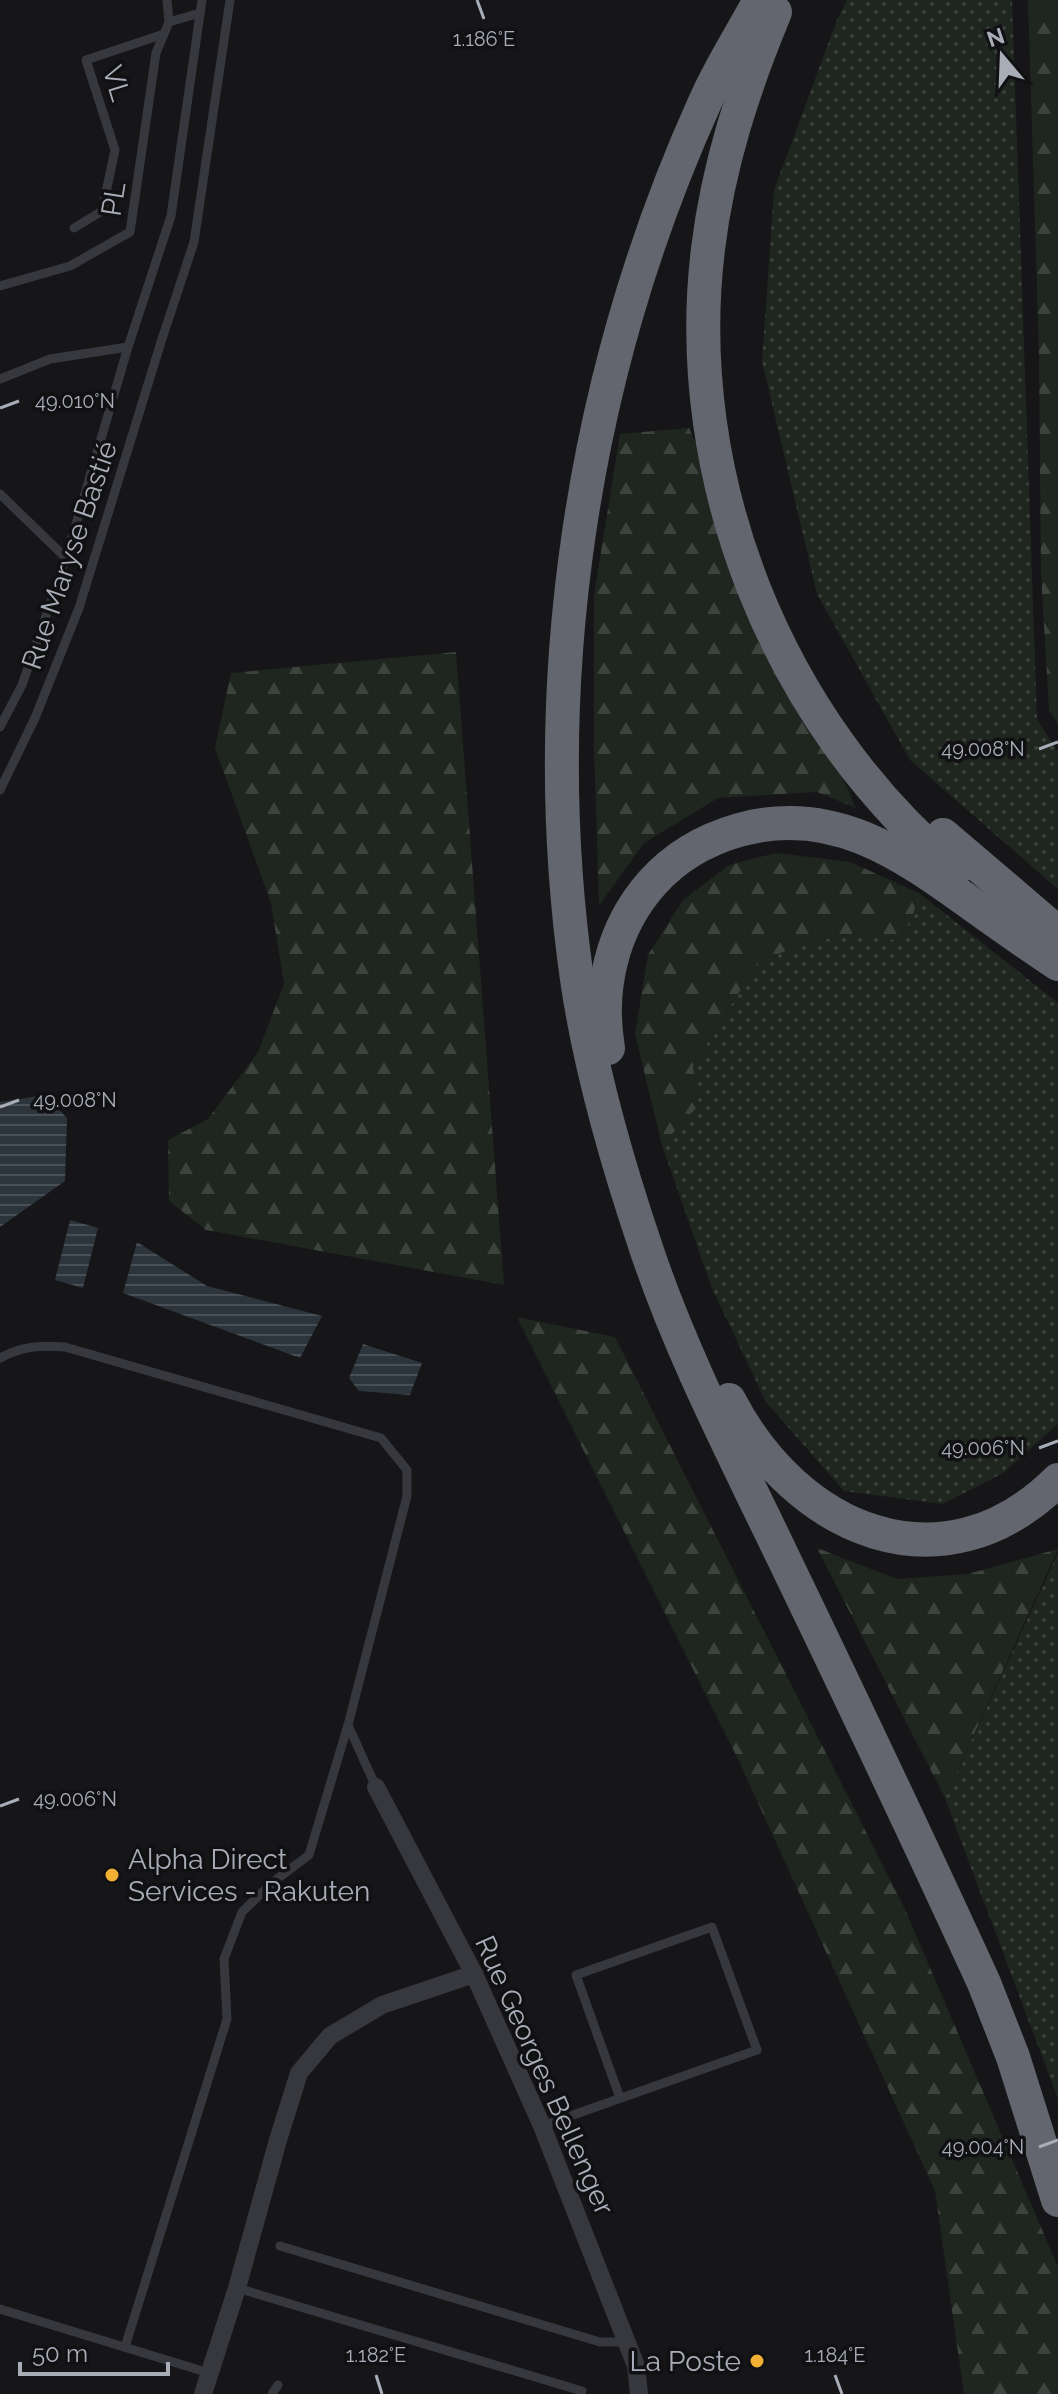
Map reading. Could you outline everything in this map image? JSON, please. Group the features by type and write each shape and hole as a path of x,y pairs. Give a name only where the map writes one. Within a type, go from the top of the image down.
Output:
{"highway":[{"path":"760,0 706,98 656,224 606,391 582,510 567,634 562,779 565,858 577,983 602,1102 664,1297 731,1449 984,1983 1018,2070 1058,2200"},
{"path":"792,0 759,94 734,187 728,233 722,340 732,442 742,492 782,608 844,719 919,812 1058,933"},
{"path":"792,0 750,72 720,176 708,250 704,343 706,388 712,438 735,534 769,624 841,748 930,850 1058,962"},
{"path":"1058,962 913,862 867,838 838,828 774,822 718,836 686,852 664,870 640,897 624,924 613,953 606,986 605,1029 621,1112 672,1270 731,1405 762,1453 781,1474 825,1509 853,1526 889,1537 914,1540 944,1539 1001,1521 1027,1508 1058,1480"}],"street":[{"name":"Rue Georges Bellenger","path":"376,1787 474,1974 542,2126 636,2366 639,2394"},
{"path":"203,2394 299,2073 330,2036 382,2005 474,1974"}],"lane":[{"path":"164,34 169,22 167,0"},
{"name":"Rue Maryse Bastié","path":"0,727 22,685 66,558 128,347 171,216 202,0"},
{"name":"Rue Maryse Bastié","path":"0,790 35,718 79,608 194,242 230,0"},
{"path":"169,22 200,13"},
{"name":"VL","path":"74,228 102,211 115,150 86,60 164,34"},
{"name":"PL","path":"0,286 70,266 130,232 156,53 164,34"},
{"path":"0,379 50,359 128,347"},
{"path":"0,494 66,558"},
{"path":"0,1358 13,1351 39,1345 65,1347 381,1438 407,1470 407,1496 348,1725 309,1855 273,1882 242,1912 224,1959 227,2019 125,2347"},
{"path":"348,1725 376,1787"},
{"path":"542,2126 757,2050 712,1927 576,1975 620,2098"},
{"path":"280,2246 600,2342 626,2342"},
{"path":"237,2288 582,2391"},
{"path":"0,2309 209,2373"}],"green space":[{"path":"847,0 1012,0 1037,719 1058,752 1058,889 910,760 817,594 762,361 774,190"},
{"path":"1028,0 1058,0 1058,725 1049,710 1041,575 1039,356"},
{"path":"689,428 856,808 817,792 718,798 644,843 599,906 594,746 594,595 620,434"},
{"path":"456,652 504,1285 206,1230 169,1201 168,1140 208,1119 258,1052 284,984 271,903 215,748 231,673"},
{"path":"776,853 850,862 919,893 913,915 899,941 861,932 803,944 758,962 693,1066 698,1106 662,1145 635,1034 648,955 683,900 729,865"},
{"path":"919,893 1058,1003 1058,1424 1003,1473 943,1504 844,1491 766,1402 711,1286 662,1145 698,1106 693,1066 758,962 803,944 862,932 899,941 913,915"},
{"path":"517,1317 615,1337 904,1907 1058,2267 1058,2394 964,2394 935,2191 739,1761"},
{"path":"817,1548 897,1579 968,1574 1058,1549 945,1798"},
{"path":"1058,1553 1058,2099 945,1798"}],"shaded area":[{"path":"45,1095 67,1118 65,1181 0,1227 0,1102"},
{"path":"70,1220 98,1228 83,1288 55,1280"},
{"path":"137,1242 207,1286 322,1316 300,1358 123,1293"},
{"path":"363,1344 422,1363 410,1395 359,1391 349,1378"}],"place":[{"name":"Alpha Direct Services - Rakuten","path":"112,1875"},
{"name":"La Poste","path":"757,2361"}]}
